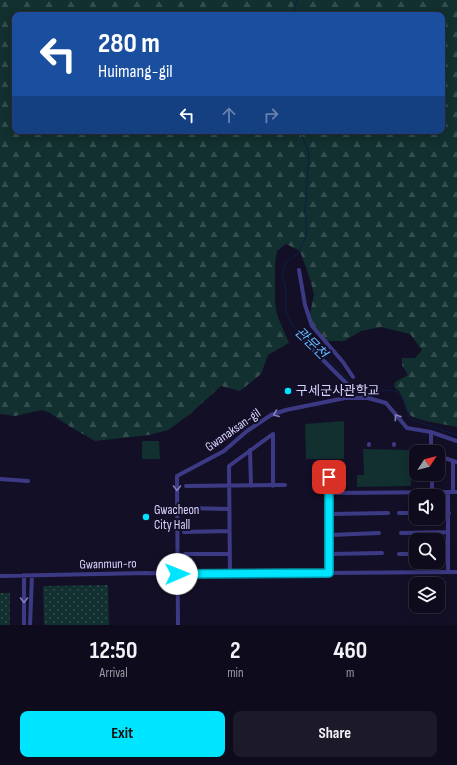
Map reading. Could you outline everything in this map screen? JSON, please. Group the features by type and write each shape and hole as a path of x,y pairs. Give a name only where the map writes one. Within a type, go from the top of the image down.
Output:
{"street":[{"path":"299,270 305,305 312,326 343,362 353,377"},
{"path":"303,340 350,387 352,398"},
{"name":"Gwanaksan-gil","path":"177,574 177,476 224,451 247,431 271,415 286,410 352,398 368,398 386,403 407,428 431,432 457,441"},
{"path":"431,432 432,445"},
{"path":"230,574 229,466 273,434 273,486"},
{"path":"250,450 251,486"},
{"path":"445,458 455,462 453,492 449,513 448,572"},
{"path":"329,477 329,573"},
{"path":"0,479 28,481"},
{"path":"186,486 285,485"},
{"path":"330,493 409,493"},
{"path":"184,508 229,509"},
{"path":"330,514 388,513"},
{"path":"399,513 409,513"},
{"path":"184,532 229,531"},
{"path":"401,533 448,532"},
{"path":"330,535 378,533"},
{"path":"330,554 382,553"},
{"path":"184,554 229,554"},
{"path":"399,554 409,554"},
{"name":"Gwanmun-ro","path":"0,576 146,573 230,574 457,572"},
{"path":"177,574 178,625"},
{"path":"24,576 24,625"},
{"path":"30,625 32,576"}],"green space":[{"path":"0,0 457,0 457,427 421,420 411,416 406,409 400,392 394,387 395,382 408,375 402,365 402,358 415,358 422,350 410,334 381,327 361,331 344,341 325,341 314,329 310,313 314,295 300,251 286,244 277,251 275,264 275,302 277,315 289,343 268,355 261,374 240,391 221,386 190,414 168,430 149,435 95,441 50,413 42,410 15,416 0,414"},
{"path":"344,421 344,459 306,459 305,424"},
{"path":"142,441 159,441 160,459 142,459"},
{"path":"363,449 409,450 409,481 411,481 411,486 357,487 357,475 364,475"},
{"path":"108,585 109,625 44,625 43,586"},
{"path":"0,593 10,593 10,625 0,625"}],"waterway":[{"name":"관문천","path":"293,12 297,0"},
{"name":"관문천","path":"301,134 309,153 305,211 307,230 304,241 298,253 286,262 282,275 286,289 286,312 291,324 303,336 320,349 345,377 357,387 376,392 391,390 398,392 403,398 410,419 457,435"}],"place":[{"name":"구세군사관학교","path":"288,391"},
{"name":"Gwacheon City Hall","path":"146,517"}],"route":[{"path":"177,574 329,573 329,477"}]}
